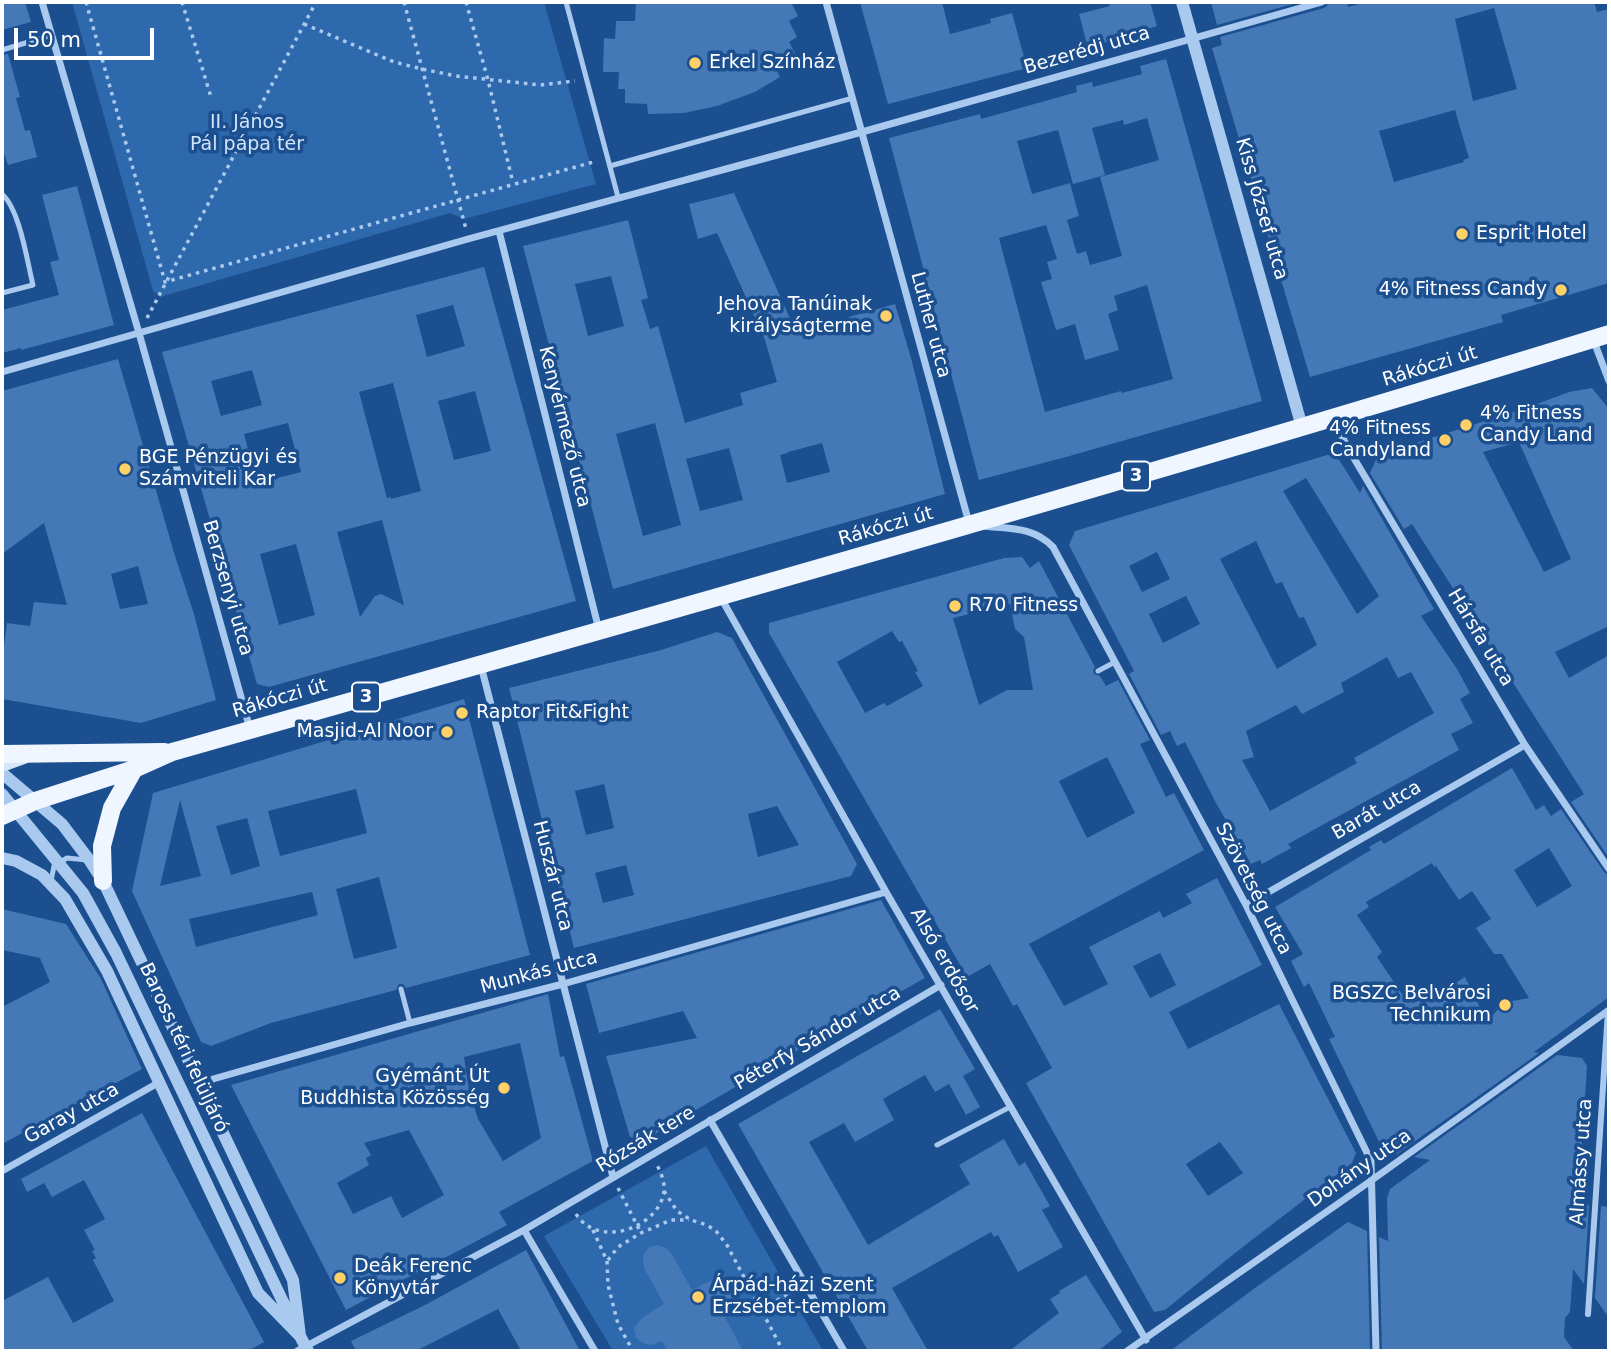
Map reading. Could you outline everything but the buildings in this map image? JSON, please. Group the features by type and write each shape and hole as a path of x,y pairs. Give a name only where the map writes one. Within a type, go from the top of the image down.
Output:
{"main road":[{"name":"Rákóczi út","path":"134,769 172,752 969,525 1332,419 1601,336"},
{"name":"Rákóczi út","path":"2,754 172,752"},
{"path":"2,765 32,754"},
{"path":"103,881 102,846 112,808 134,769"},
{"name":"3","path":"2,816 35,801 134,769"}],"street":[{"path":"42,2 139,333"},
{"path":"2,372 499,230 862,132 826,2"},
{"name":"Kiss József utca","path":"1182,2 1302,427"},
{"name":"Bezerédj utca","path":"862,132 1322,2"},
{"name":"Luther utca","path":"862,132 969,525"},
{"name":"Kenyérmező utca","path":"499,230 599,630"},
{"name":"Berzsenyi utca","path":"139,333 251,730"},
{"path":"1601,336 1609,381"},
{"name":"Hársfa utca","path":"1332,419 1525,745 1609,869"},
{"name":"Szövetség utca","path":"969,525 1029,531 1043,537 1053,547 1246,905 1371,1161 1376,1351"},
{"name":"Alsó erdősor","path":"720,596 886,892 1146,1340"},
{"name":"Huszár utca","path":"481,664 613,1177"},
{"name":"Barát utca","path":"1246,905 1525,745"},
{"path":"2,773 62,824 103,881 293,1280 303,1346"},
{"name":"Baross téri felüljáró","path":"2,793 46,845 90,905 116,953 303,1346"},
{"path":"2,858 16,861 42,875 65,899 107,971 258,1293 303,1346"},
{"name":"Munkás utca","path":"200,1083 886,892"},
{"name":"Péterfy Sándor utca","path":"710,1120 941,985"},
{"name":"Dohány utca","path":"1127,1351 1608,1011"},
{"name":"Almássy utca","path":"1588,1314 1608,1011"},
{"name":"Garay utca","path":"2,1171 158,1083"},
{"name":"Rózsák tere","path":"524,1230 710,1120 844,1351"},
{"path":"303,1346 524,1230 595,1351"}],"lane":[{"path":"566,2 618,197"},
{"path":"2,50 52,35"},
{"path":"2,44 11,47"},
{"path":"610,166 852,98"},
{"path":"2,194 16,215 33,285 2,293"},
{"path":"1098,671 1115,662"},
{"path":"50,883 54,866 67,858 90,861"},
{"path":"401,989 410,1023"},
{"path":"937,1144 1010,1107"}],"path":[{"path":"86,2 165,282"},
{"path":"182,2 211,97"},
{"path":"139,333 316,2"},
{"path":"404,2 468,239"},
{"path":"466,2 513,183"},
{"path":"304,24 394,62 422,69 540,85 587,80"},
{"path":"165,282 608,158"},
{"path":"569,1203 584,1226 604,1234 637,1225 654,1213 664,1191 664,1182 651,1155"},
{"path":"613,1177 641,1233"},
{"path":"664,1191 677,1211 716,1231 727,1245 783,1351"},
{"path":"607,1261 618,1247 641,1233 671,1220 691,1220"},
{"path":"593,1230 607,1261 608,1285 618,1324 633,1351"},
{"path":"762,1309 805,1285"}],"green space":[{"name":"II. János Pál pápa tér","path":"72,2 544,2 596,184 464,219 450,213 160,297 153,291"},
{"path":"706,1146 823,1351 613,1351 544,1236"}],"place":[{"name":"Erkel Színház","path":"695,63"},
{"name":"Esprit Hotel","path":"1462,234"},
{"name":"4% Fitness Candy","path":"1561,290"},
{"name":"Jehova Tanúinak királyságterme","path":"886,316"},
{"name":"4% Fitness Candy Land","path":"1466,425"},
{"name":"4% Fitness Candyland","path":"1445,440"},
{"name":"BGE Pénzügyi és Számviteli Kar","path":"125,469"},
{"name":"R70 Fitness","path":"955,606"},
{"name":"Raptor Fit&Fight","path":"462,713"},
{"name":"Masjid-Al Noor","path":"447,732"},
{"name":"BGSZC Belvárosi Technikum","path":"1505,1005"},
{"name":"Gyémánt Út Buddhista Közösség","path":"504,1088"},
{"name":"Deák Ferenc Könyvtár","path":"340,1278"},
{"name":"Árpád-házi Szent Erzsébet-templom","path":"698,1297"}]}
